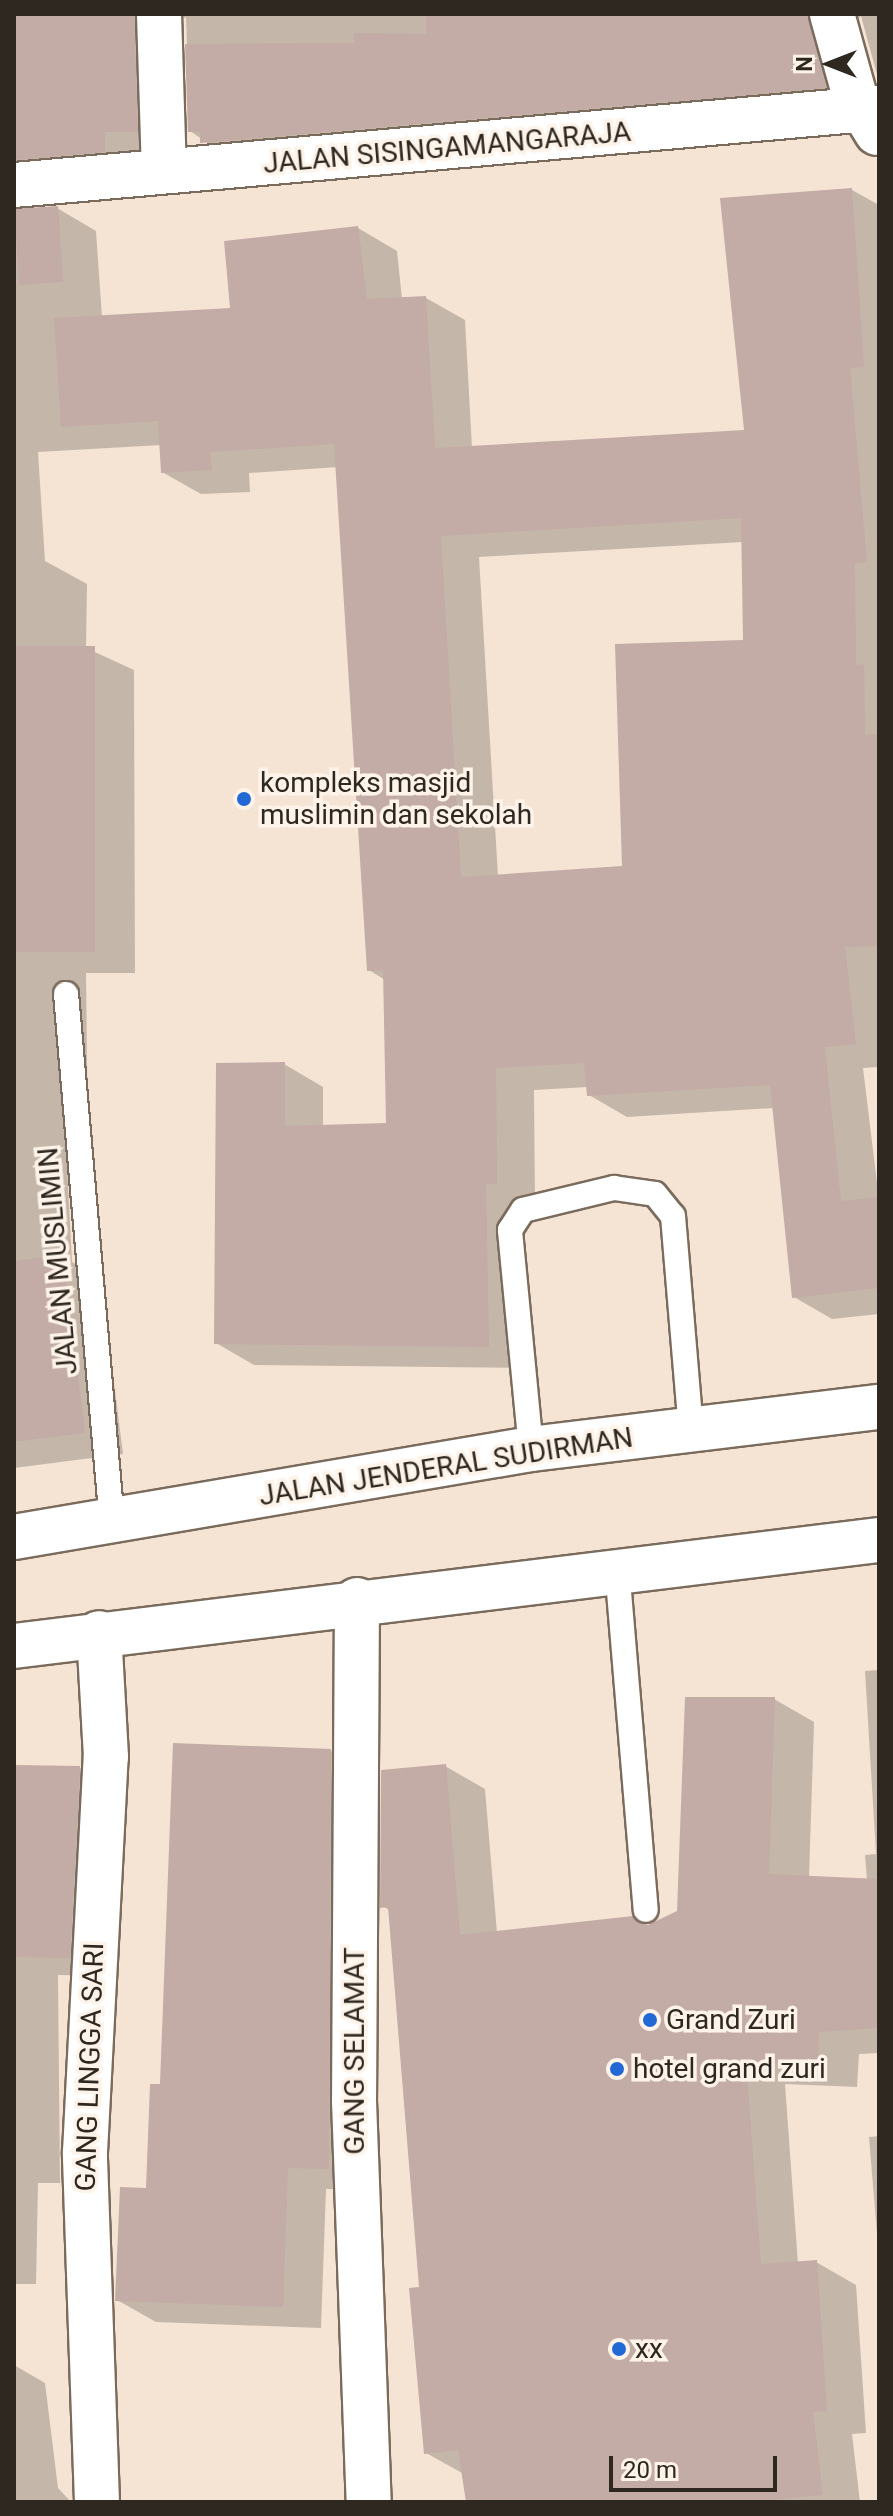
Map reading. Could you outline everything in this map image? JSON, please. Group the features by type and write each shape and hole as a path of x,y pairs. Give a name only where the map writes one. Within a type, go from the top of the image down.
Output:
{"street":[{"path":"159,14 164,170"},
{"path":"832,14 855,97 876,118"},
{"name":"JALAN SISINGAMANGARAJA","path":"14,185 164,170 876,118"},
{"name":"JALAN JENDERAL SUDIRMAN","path":"14,1537 112,1523 531,1449 879,1407"},
{"path":"14,1646 617,1568 879,1540"},
{"name":"GANG SELAMAT","path":"357,1600 354,2101 369,2502"},
{"name":"GANG LINGGA SARI","path":"97,2502 85,2152 106,1757 99,1633"}],"lane":[{"name":"JALAN MUSLIMIN","path":"66,994 112,1523"},
{"path":"531,1449 510,1230 523,1210 614,1188 655,1194 673,1216 691,1430"},
{"path":"617,1568 646,1910"}],"building":[{"path":"14,14 134,14 138,132 105,132 105,152 14,160"},
{"path":"426,14 808,14 826,88 200,143 200,132 188,132 185,44 354,43 354,33 426,34"},
{"path":"852,188 864,367 850,368 867,562 855,563 856,665 864,664 865,735 879,734 879,946 845,947 856,1044 825,1047 841,1201 879,1197 879,1288 792,1298 770,1085 587,1096 584,1063 496,1068 497,1184 486,1184 489,1347 214,1344 216,1063 285,1062 285,1126 386,1123 383,970 367,971 334,444 210,452 212,470 161,473 158,421 61,427 54,318 230,308 224,241 358,226 367,299 426,296 435,448 744,430 720,198","holes":["741,518 743,640 615,644 622,866 461,877 441,536"]},
{"path":"58,206 63,282 19,285 14,209"},
{"path":"14,646 95,646 95,952 14,952"},
{"path":"63,1255 85,1433 14,1442 14,1261"},
{"path":"685,1697 775,1697 769,1874 879,1879 879,2028 819,2032 818,2065 746,2062 761,2264 817,2260 827,2411 813,2412 823,2495 753,2502 466,2502 458,2450 424,2454 409,2288 419,2287 388,1907 380,1908 381,1770 446,1764 460,1935 633,1916 648,1925 677,1911"},
{"path":"173,1743 331,1749 329,2169 288,2168 283,2307 115,2301 120,2187 146,2188 150,2084 160,2084"},
{"path":"14,1765 80,1766 70,1958 14,1957"}],"place":[{"name":"kompleks masjid muslimin dan sekolah","path":"244,799"},
{"name":"Grand Zuri","path":"650,2020"},
{"name":"hotel grand zuri","path":"617,2069"},
{"name":"xx","path":"619,2349"}]}
